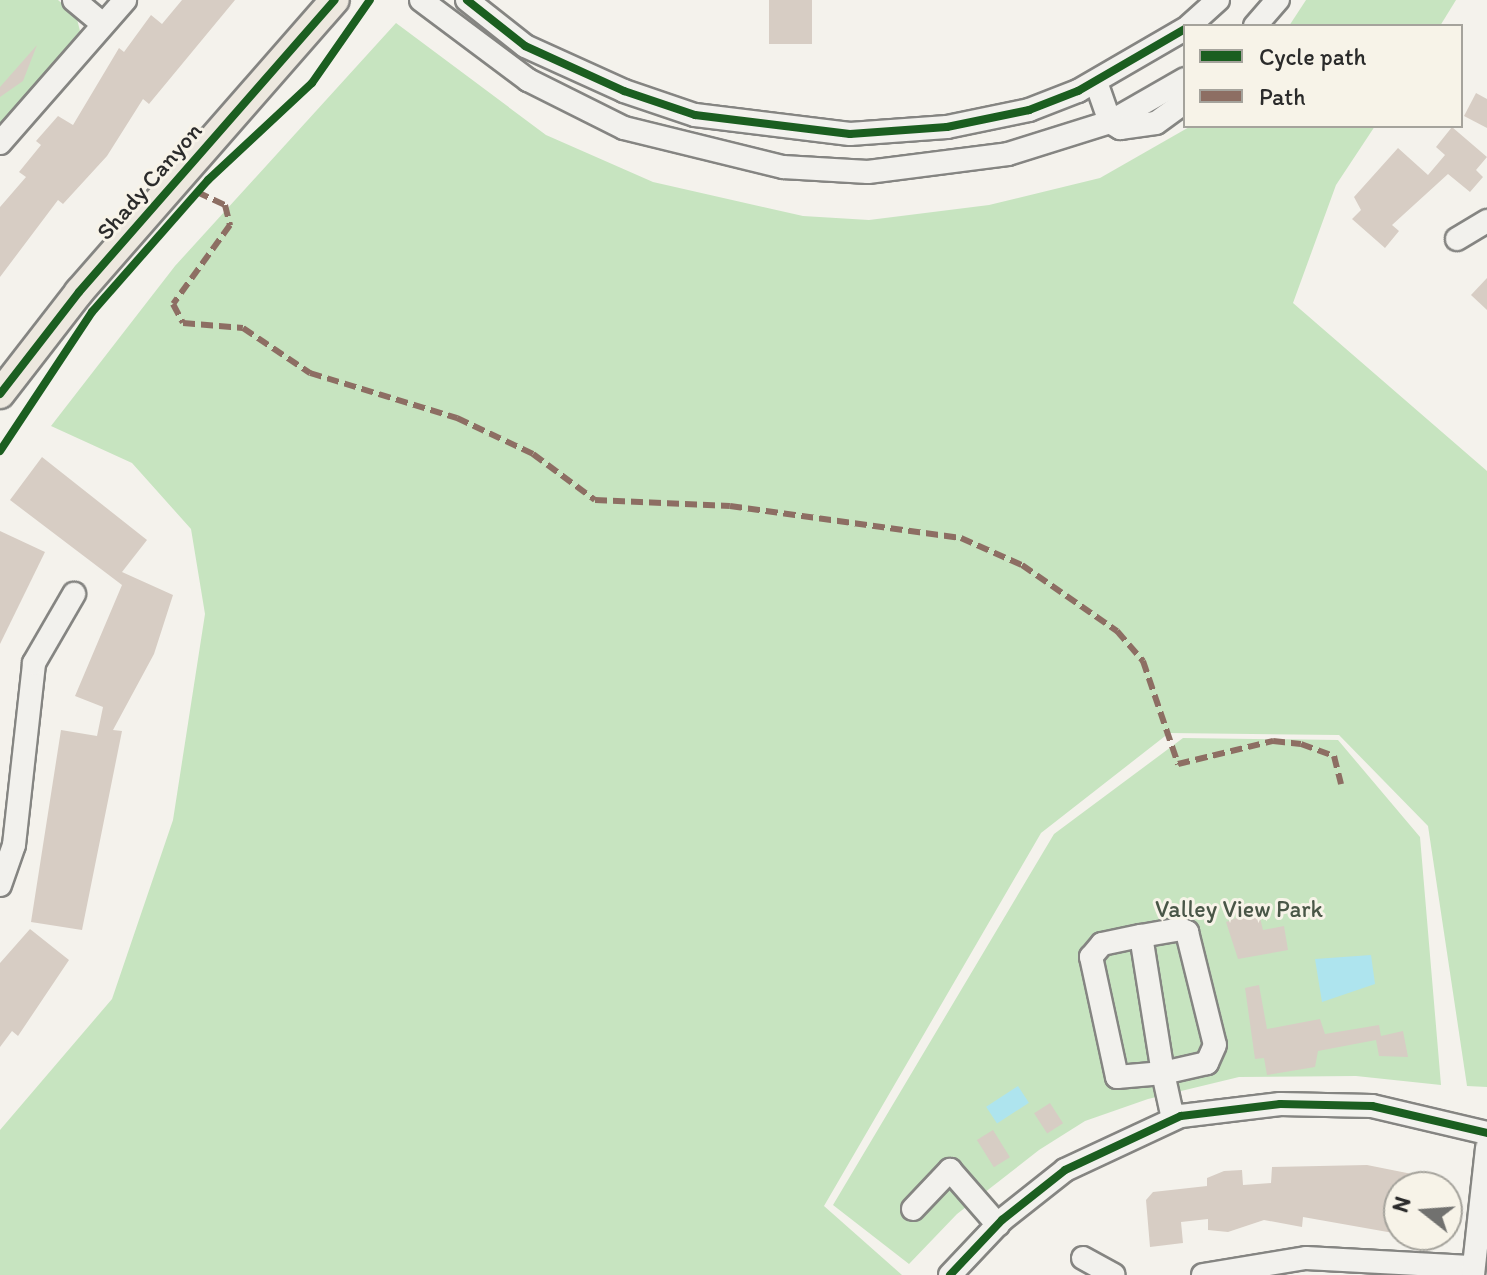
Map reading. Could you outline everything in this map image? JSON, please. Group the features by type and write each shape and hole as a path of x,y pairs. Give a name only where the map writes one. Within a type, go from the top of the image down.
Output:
{"main road":[{"name":"Shady Canyon","path":"0,394 79,292 335,0"}],"street":[{"path":"74,0 103,24"},
{"path":"0,143 125,0"},
{"path":"421,0 477,46 568,102 624,128 733,160 911,169 1008,154 1110,122 1183,80"},
{"path":"467,0 578,75 695,115 765,129 850,134 947,127 1029,110 1096,82 1183,36"},
{"path":"1195,24 1218,0"},
{"path":"1257,24 1278,0"},
{"path":"1096,82 1110,122 1120,128 1156,123 1183,103"},
{"path":"1457,239 1487,221"},
{"path":"0,885 14,845 34,663 74,594"},
{"path":"1180,929 1193,940 1215,1045 1207,1063 1163,1073 1117,1077 1091,957 1102,944 1180,929"},
{"path":"1141,936 1173,1119"},
{"path":"950,1275 998,1225 1065,1170 1173,1119 1280,1104 1372,1106 1487,1133"},
{"path":"1203,1275 1306,1258 1472,1271 1487,1148"},
{"path":"913,1209 950,1170 998,1225"},
{"path":"1083,1258 1114,1275"}],"green space":[{"path":"0,0 58,0 76,15 80,31 0,124"},
{"path":"1306,0 1456,0 1441,24 1290,24"},
{"path":"396,23 546,135 653,182 803,216 869,220 989,205 1100,178 1188,128 1374,128 1336,185 1293,303 1487,471 1487,1087 1467,1086 1428,826 1339,735 1169,733 1041,833 824,1206 902,1275 0,1275 0,1130 112,999 173,820 205,614 191,529 132,463 51,426 175,266"},
{"name":"Valley View Park","path":"1183,738 1338,740 1420,837 1441,1085 1356,1076 1239,1077 1148,1099 1085,1121 1039,1150 957,1214 909,1264 833,1205 1054,834"}],"water":[{"path":"1371,955 1375,984 1322,1002 1315,959"},
{"path":"1018,1086 1029,1103 997,1123 986,1107"}],"building":[{"path":"182,0 235,0 149,104 143,99 107,156 63,204 58,200 0,277 0,207 26,177 19,172 41,145 36,141 58,116 73,125 119,48 124,52 151,15 162,24"},
{"path":"769,0 812,0 812,44 769,44"},
{"path":"37,45 23,81 0,97 0,87"},
{"path":"1476,93 1487,99 1487,128 1464,116"},
{"path":"1453,128 1487,157 1476,170 1483,177 1470,192 1448,174 1392,225 1399,231 1385,248 1352,219 1361,210 1354,197 1398,148 1428,175 1445,155 1436,147"},
{"path":"1487,278 1487,310 1471,295"},
{"path":"42,457 147,540 122,572 173,595 154,654 113,730 122,731 82,930 31,922 61,730 97,736 103,707 75,696 122,585 10,500"},
{"path":"0,531 45,552 0,644"},
{"path":"1258,910 1263,930 1284,926 1288,950 1238,959 1226,922"},
{"path":"30,929 69,960 18,1036 12,1031 0,1047 0,963"},
{"path":"1259,985 1267,1029 1320,1019 1325,1034 1379,1025 1381,1036 1403,1031 1408,1057 1379,1056 1376,1040 1318,1051 1315,1067 1267,1075 1264,1058 1255,1059 1245,988"},
{"path":"1050,1103 1063,1123 1047,1133 1034,1113"},
{"path":"993,1130 1010,1157 994,1167 977,1140"},
{"path":"1367,1165 1397,1171 1383,1171 1383,1231 1303,1217 1302,1227 1264,1220 1228,1232 1208,1230 1208,1219 1181,1222 1183,1243 1150,1247 1146,1200 1153,1192 1207,1186 1207,1178 1224,1171 1242,1170 1243,1185 1271,1183 1272,1167"}],"marked path":[{"path":"197,192 225,205 230,225 173,304 183,323 243,328 310,373 457,418 533,454 595,500 730,506 961,538 1022,565 1117,631 1143,661 1178,764 1273,741 1301,744 1334,756 1341,784"}],"cycle path":[{"path":"0,394 79,292 335,0"},
{"path":"0,451 92,312 208,180 312,83 370,0"},
{"path":"467,0 525,46 624,91 695,115 850,134 947,127 1029,110 1078,91 1183,30"},
{"path":"950,1275 1002,1220 1065,1170 1181,1116 1280,1104 1372,1106 1487,1133"}]}
